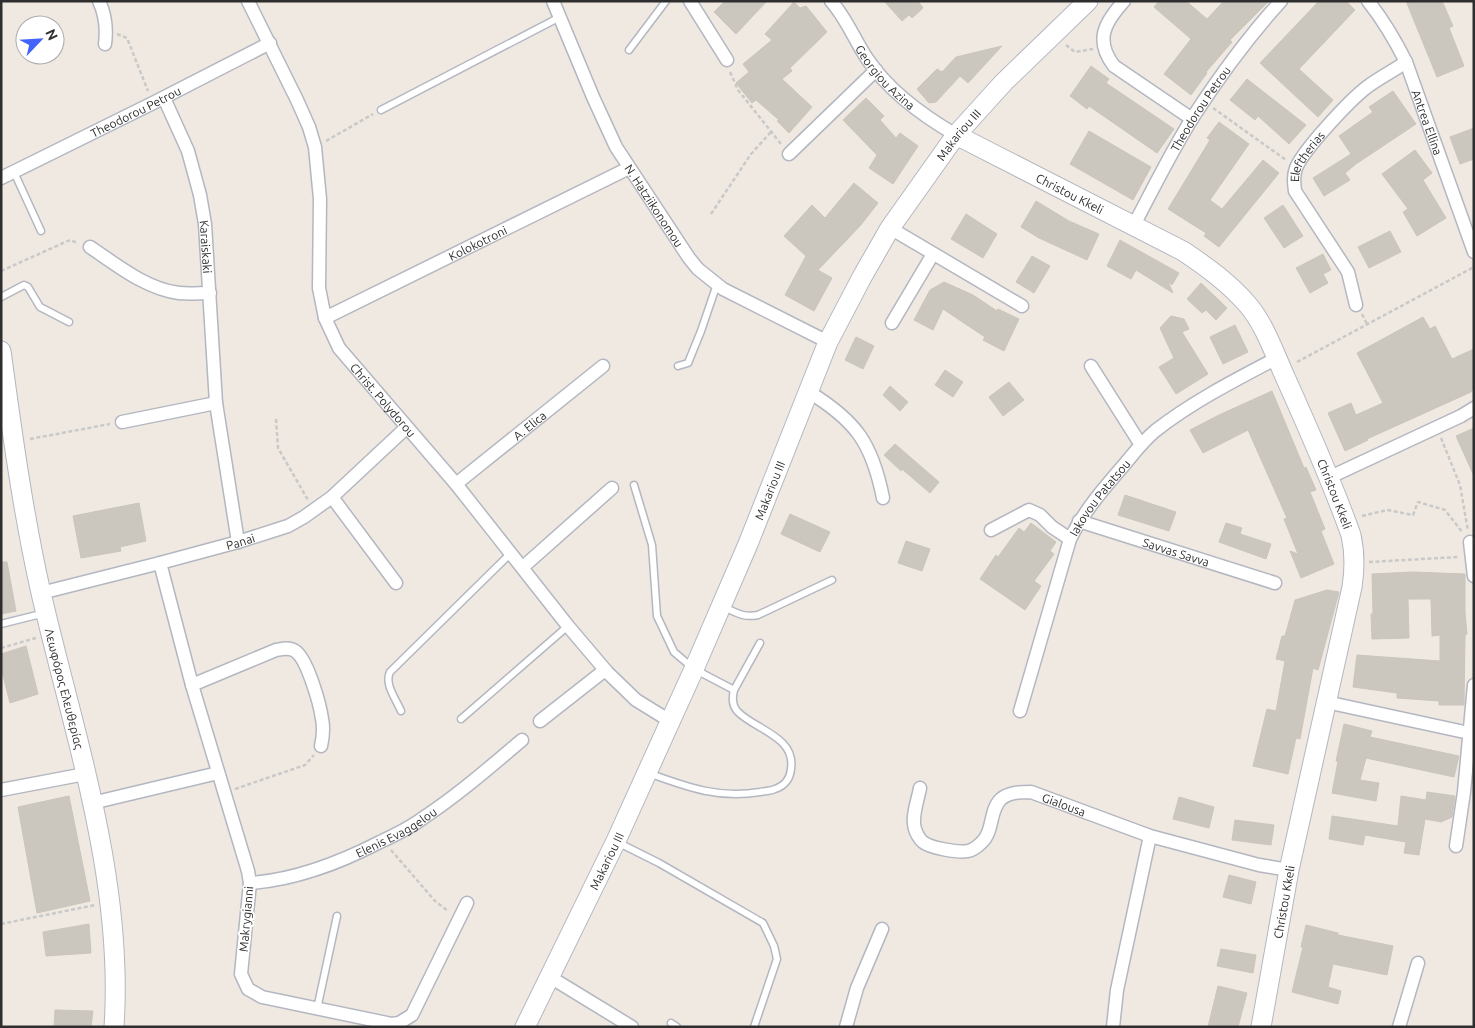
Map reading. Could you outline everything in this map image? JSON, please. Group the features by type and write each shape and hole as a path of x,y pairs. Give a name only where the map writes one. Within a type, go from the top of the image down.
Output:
{"main road":[{"name":"Makariou III","path":"525,1027 616,841 694,669 748,544 828,342 844,310 890,228 956,135 1004,82 1088,1"},
{"name":"Christou Kkeli","path":"956,135 1183,251 1215,273 1232,288 1249,306 1259,322 1346,520 1354,551 1355,563 1352,587 1289,870 1261,1027"},
{"name":"Λεωφόρος Ελευθερίας","path":"1,351 4,394 14,442 20,491 46,612 104,858 110,902 114,973 114,1027"}],"street":[{"path":"99,1 105,17 107,30 105,44"},
{"name":"Christ. Polydorou","path":"248,1 297,100 309,127 315,147 320,199 319,288 325,318 339,348 456,484 605,670 636,700 670,721"},
{"name":"N. Hatziikonomou","path":"553,1 605,126 629,168 688,258 698,269 717,284 741,299 828,342"},
{"path":"690,1 727,60"},
{"name":"Georgiou Azina","path":"831,1 876,70 922,114 956,135"},
{"path":"1124,1 1105,26 1104,47 1108,58 1114,66 1192,119"},
{"name":"Theodorou Petrou","path":"1134,225 1192,119 1229,65 1281,1"},
{"name":"Antrea Ellina","path":"1368,1 1395,39 1406,62 1474,252"},
{"name":"Theodorou Petrou","path":"1,178 270,44"},
{"name":"Eleftherias","path":"1356,305 1348,272 1295,190 1293,180 1301,158 1319,136 1366,88 1406,62"},
{"path":"789,154 876,70"},
{"name":"Karaiskaki","path":"159,100 188,151 200,195 205,224 216,403 238,542"},
{"name":"Kolokotroni","path":"325,318 629,168"},
{"path":"890,228 1022,306"},
{"path":"90,247 134,277 160,288 180,293 210,293"},
{"path":"892,323 933,254"},
{"name":"Iakovou Patatsou","path":"1020,711 1070,539 1078,522 1140,445 1154,432 1212,393 1279,364"},
{"name":"A. Elica","path":"456,484 603,366"},
{"path":"1091,366 1140,445"},
{"path":"809,392 832,406 852,425 868,446 879,478 883,498"},
{"path":"122,422 216,403"},
{"path":"1328,478 1461,416 1474,408"},
{"name":"Panai","path":"42,593 238,542 288,526 314,511 332,497 407,427"},
{"path":"523,567 612,488"},
{"path":"332,497 396,582"},
{"path":"991,530 1028,510 1040,514 1052,527 1070,539"},
{"name":"Savvas Savva","path":"1078,522 1275,583"},
{"path":"1470,542 1474,576"},
{"name":"Makrygianni","path":"160,563 192,685 244,854 250,883 241,974 248,989 262,997 392,1024 400,1023 412,1015 467,903"},
{"path":"192,685 276,650 285,648 294,650 305,664 318,702 324,732 321,746"},
{"path":"540,721 605,670"},
{"path":"1456,846 1464,792 1474,685"},
{"path":"1326,702 1469,733"},
{"name":"Elenis Evaggelou","path":"250,883 274,882 313,871 349,858 383,841 422,820 522,740"},
{"path":"92,803 218,773"},
{"path":"1,790 85,774"},
{"name":"Gialousa","path":"920,788 913,820 914,828 919,837 929,845 958,852 976,848 988,835 997,803 1003,797 1019,792 1031,792 1150,836 1260,865 1289,870"},
{"path":"1113,1027 1117,990 1150,836"},
{"path":"846,1027 856,988 882,929"},
{"path":"1399,1027 1418,963"},
{"path":"550,977 632,1027"}],"lane":[{"path":"629,50 666,1"},
{"path":"381,110 560,16"},
{"path":"14,172 41,231"},
{"path":"678,366 688,363 702,331 717,284"},
{"path":"1,297 24,285 28,287 40,307 69,322"},
{"path":"634,485 652,545 657,616 674,652 694,669 734,690"},
{"path":"401,711 388,684 390,672 512,553"},
{"path":"722,605 743,615 750,617 758,616 832,580"},
{"path":"1,624 46,612"},
{"path":"461,719 568,626"},
{"path":"647,772 695,790 721,794 745,794 775,789 784,784 789,778 792,768 791,755 787,746 778,738 736,711 732,698 734,690 760,643"},
{"path":"616,841 659,863 763,923 774,946 777,959 754,1027"},
{"path":"317,1008 337,916"}],"path":[{"path":"107,30 127,38 159,100"},
{"path":"1052,35 1075,52 1104,47"},
{"path":"727,60 738,90 789,154"},
{"path":"1204,102 1297,167"},
{"path":"315,147 381,110"},
{"path":"711,214 751,154 771,132"},
{"path":"1,271 70,240 90,247"},
{"path":"1279,364 1474,267"},
{"path":"276,419 278,448 314,511"},
{"path":"14,442 122,422"},
{"path":"1437,427 1460,485 1470,542"},
{"path":"1346,520 1387,510 1413,515 1418,502 1445,510 1470,542"},
{"path":"1355,563 1472,556"},
{"path":"1,648 52,634"},
{"path":"224,793 305,765 321,746"},
{"path":"383,841 435,901 459,919"},
{"path":"1,924 110,902"}],"building":[{"path":"725,1 767,1 736,34 714,12"},
{"path":"884,1 918,1 923,8 912,18 909,15 902,21"},
{"path":"1159,1 1186,1 1207,19 1224,1 1269,1 1230,40 1232,42 1206,72 1191,95 1164,74 1191,39 1154,7"},
{"path":"1319,1 1346,1 1355,10 1299,69 1333,100 1318,117 1260,63"},
{"path":"1406,1 1442,1 1453,26 1449,28 1464,66 1437,77"},
{"path":"794,2 800,8 806,6 827,32 790,68 792,71 782,79 812,107 789,133 777,121 779,120 756,100 752,103 736,83 749,72 743,64 772,40 765,34"},
{"path":"1002,46 968,83 960,76 936,102 929,103 917,89 937,69 942,72 956,57"},
{"path":"1091,66 1109,79 1106,83 1174,129 1157,153 1089,106 1087,109 1070,96"},
{"path":"1247,79 1306,125 1289,144 1258,116 1255,120 1230,100"},
{"path":"1393,91 1416,124 1356,164 1345,173 1350,180 1324,196 1313,178 1351,154 1339,136 1373,112 1369,107"},
{"path":"866,98 884,116 880,120 896,138 900,133 918,146 893,184 869,168 877,155 843,120"},
{"path":"1219,122 1249,144 1210,200 1222,209 1263,160 1279,173 1219,247 1204,236 1206,233 1168,209 1210,140 1207,138"},
{"path":"1474,128 1474,159 1460,164 1450,137"},
{"path":"1089,131 1151,167 1133,200 1070,164"},
{"path":"1415,150 1432,173 1423,180 1446,218 1417,236 1403,212 1408,209 1382,174"},
{"path":"854,183 878,203 860,226 818,270 832,278 814,311 785,295 806,256 784,236 812,205 825,218"},
{"path":"1036,201 1069,221 1099,234 1087,260 1039,238 1021,227"},
{"path":"1283,205 1303,236 1284,248 1264,218"},
{"path":"966,214 997,234 983,258 951,239"},
{"path":"1390,231 1401,252 1369,268 1358,247"},
{"path":"1120,240 1179,273 1172,285 1168,281 1173,293 1136,270 1131,279 1107,266"},
{"path":"1323,254 1331,270 1323,274 1328,283 1310,293 1296,268"},
{"path":"1032,256 1050,266 1034,293 1016,282"},
{"path":"944,282 973,295 997,311 998,309 1019,319 1004,351 983,340 985,337 943,309 933,330 914,320 930,290"},
{"path":"1201,283 1227,308 1216,320 1206,310 1202,313 1187,299"},
{"path":"1171,316 1184,319 1189,329 1182,332 1208,374 1176,394 1159,367 1174,358 1160,328"},
{"path":"1423,317 1430,329 1435,326 1452,359 1474,349 1474,387 1471,392 1367,439 1345,451 1328,413 1351,403 1356,415 1383,403 1357,353"},
{"path":"1235,325 1248,352 1223,364 1210,337"},
{"path":"856,337 874,346 863,369 845,360"},
{"path":"945,370 963,382 953,397 935,385"},
{"path":"1009,382 1024,400 1003,416 989,397"},
{"path":"890,386 908,402 900,411 883,395"},
{"path":"1272,391 1304,468 1306,467 1316,490 1310,492 1325,529 1321,531 1334,564 1301,578 1290,551 1298,554 1284,519 1287,518 1248,430 1203,453 1190,430"},
{"path":"1474,428 1474,476 1456,436"},
{"path":"895,444 939,482 930,493 902,469 901,471 884,455"},
{"path":"1125,495 1176,512 1169,531 1118,515"},
{"path":"139,503 146,541 120,547 121,551 81,558 73,516"},
{"path":"790,514 830,532 820,552 781,534"},
{"path":"1031,523 1056,542 1050,551 1054,554 1034,581 1041,586 1025,610 980,579 996,555 998,557 1019,528 1024,532"},
{"path":"1226,523 1242,528 1240,534 1271,544 1266,559 1219,542"},
{"path":"906,541 930,549 922,571 898,563"},
{"path":"1,562 7,562 16,611 1,614"},
{"path":"1412,572 1465,574 1467,634 1465,635 1464,705 1439,705 1439,701 1397,698 1397,693 1353,687 1357,655 1440,661 1440,635 1432,636 1431,599 1408,599 1409,638 1372,639 1372,574"},
{"path":"1327,590 1339,592 1318,670 1313,668 1300,739 1296,738 1288,774 1253,766 1267,709 1276,711 1285,661 1276,659 1282,636 1285,636 1295,600"},
{"path":"26,646 38,694 10,703 1,667 1,654"},
{"path":"1344,724 1372,731 1370,737 1459,756 1454,777 1366,758 1360,780 1379,783 1376,801 1332,793 1338,761 1336,761"},
{"path":"1427,792 1455,796 1452,817 1441,822 1425,819 1419,855 1404,853 1406,842 1365,835 1363,845 1329,839 1332,816 1398,826 1401,796 1426,800"},
{"path":"69,796 90,901 37,913 18,807"},
{"path":"1179,797 1214,807 1209,828 1173,819"},
{"path":"1235,820 1274,825 1271,845 1232,840"},
{"path":"1229,875 1256,882 1251,904 1223,897"},
{"path":"89,924 91,953 46,956 43,932"},
{"path":"1306,925 1338,933 1338,935 1393,946 1387,975 1333,964 1328,987 1341,991 1338,1004 1292,992 1303,947 1301,947"},
{"path":"1221,949 1256,955 1253,973 1217,966"},
{"path":"1218,986 1247,993 1238,1027 1208,1027"},
{"path":"55,1010 93,1011 91,1027 54,1027"}]}
